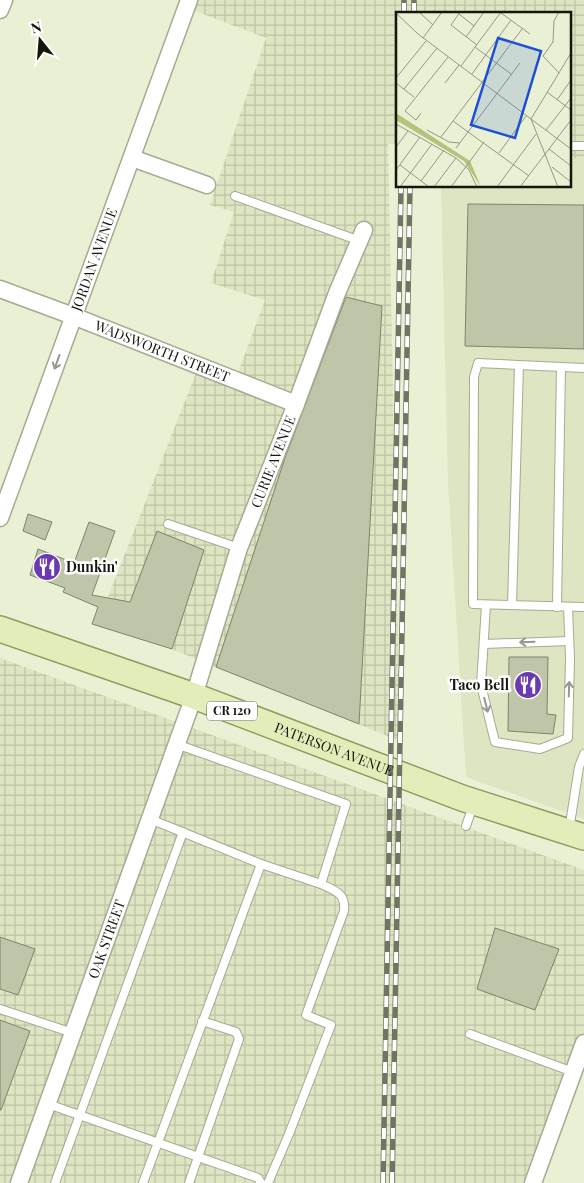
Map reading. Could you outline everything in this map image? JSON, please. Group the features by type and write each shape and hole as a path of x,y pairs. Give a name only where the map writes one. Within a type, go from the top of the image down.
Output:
{"main road":[{"name":"PATERSON AVENUE","path":"0,629 194,696 474,802 576,834"}],"street":[{"path":"0,10 4,0"},
{"name":"JORDAN AVENUE","path":"0,518 189,0"},
{"path":"132,158 207,185"},
{"name":"CURIE AVENUE","path":"194,696 239,548 296,404 337,293 362,235"},
{"name":"WADSWORTH STREET","path":"0,289 296,404"},
{"name":"OAK STREET","path":"19,1183 194,696"},
{"path":"533,1183 584,1042"}],"lane":[{"path":"235,196 362,235"},
{"path":"584,368 478,363 474,377 473,604 584,607"},
{"path":"512,605 518,365"},
{"path":"558,607 561,367"},
{"path":"168,524 239,548"},
{"path":"486,605 481,685 495,742 540,750 568,738 570,641 568,607"},
{"path":"484,644 570,641"},
{"path":"176,744 346,804 321,884"},
{"path":"576,834 579,767 584,754"},
{"path":"466,826 474,802"},
{"path":"150,819 261,864 321,884 341,894 345,903 344,911 306,1015 331,1025 290,1134 268,1183"},
{"path":"55,1183 183,832"},
{"path":"143,1183 261,864"},
{"path":"0,1009 74,1033"},
{"path":"189,1183 239,1039 236,1032 202,1021"},
{"path":"470,1034 573,1072"},
{"path":"48,1104 258,1178 261,1183"}],"shaded area":[{"path":"188,0 584,0 584,160 572,157 572,12 396,12 396,144 388,144 400,741 99,620 198,368 235,381 265,300 211,283 234,212 210,205 266,38 185,7"},
{"path":"572,157 584,160 584,819 466,777 448,482 441,188 572,188"},
{"path":"0,658 584,870 584,1055 539,1183 0,1183"}],"building":[{"path":"468,204 584,205 584,349 465,346"},
{"path":"346,297 382,306 359,724 216,667 285,458"},
{"path":"28,514 52,522 45,540 23,531"},
{"path":"89,522 115,531 92,595 130,602 157,531 204,550 172,649 92,624 98,607 63,592 65,588 30,575 38,549 74,563"},
{"name":"Taco Bell","path":"509,657 548,657 547,714 556,715 553,734 508,731"},
{"path":"495,928 559,949 535,1010 477,989"},
{"path":"0,937 35,949 18,995 0,989"},
{"path":"0,1020 30,1031 1,1110 0,1110"}],"railway":[{"path":"404,0 404,12"},
{"path":"414,0 414,12"},
{"path":"383,1183 401,188"},
{"path":"392,1183 410,188"}],"place":[{"name":"Dunkin'","path":"47,567"},
{"name":"Taco Bell","path":"528,685"}]}
